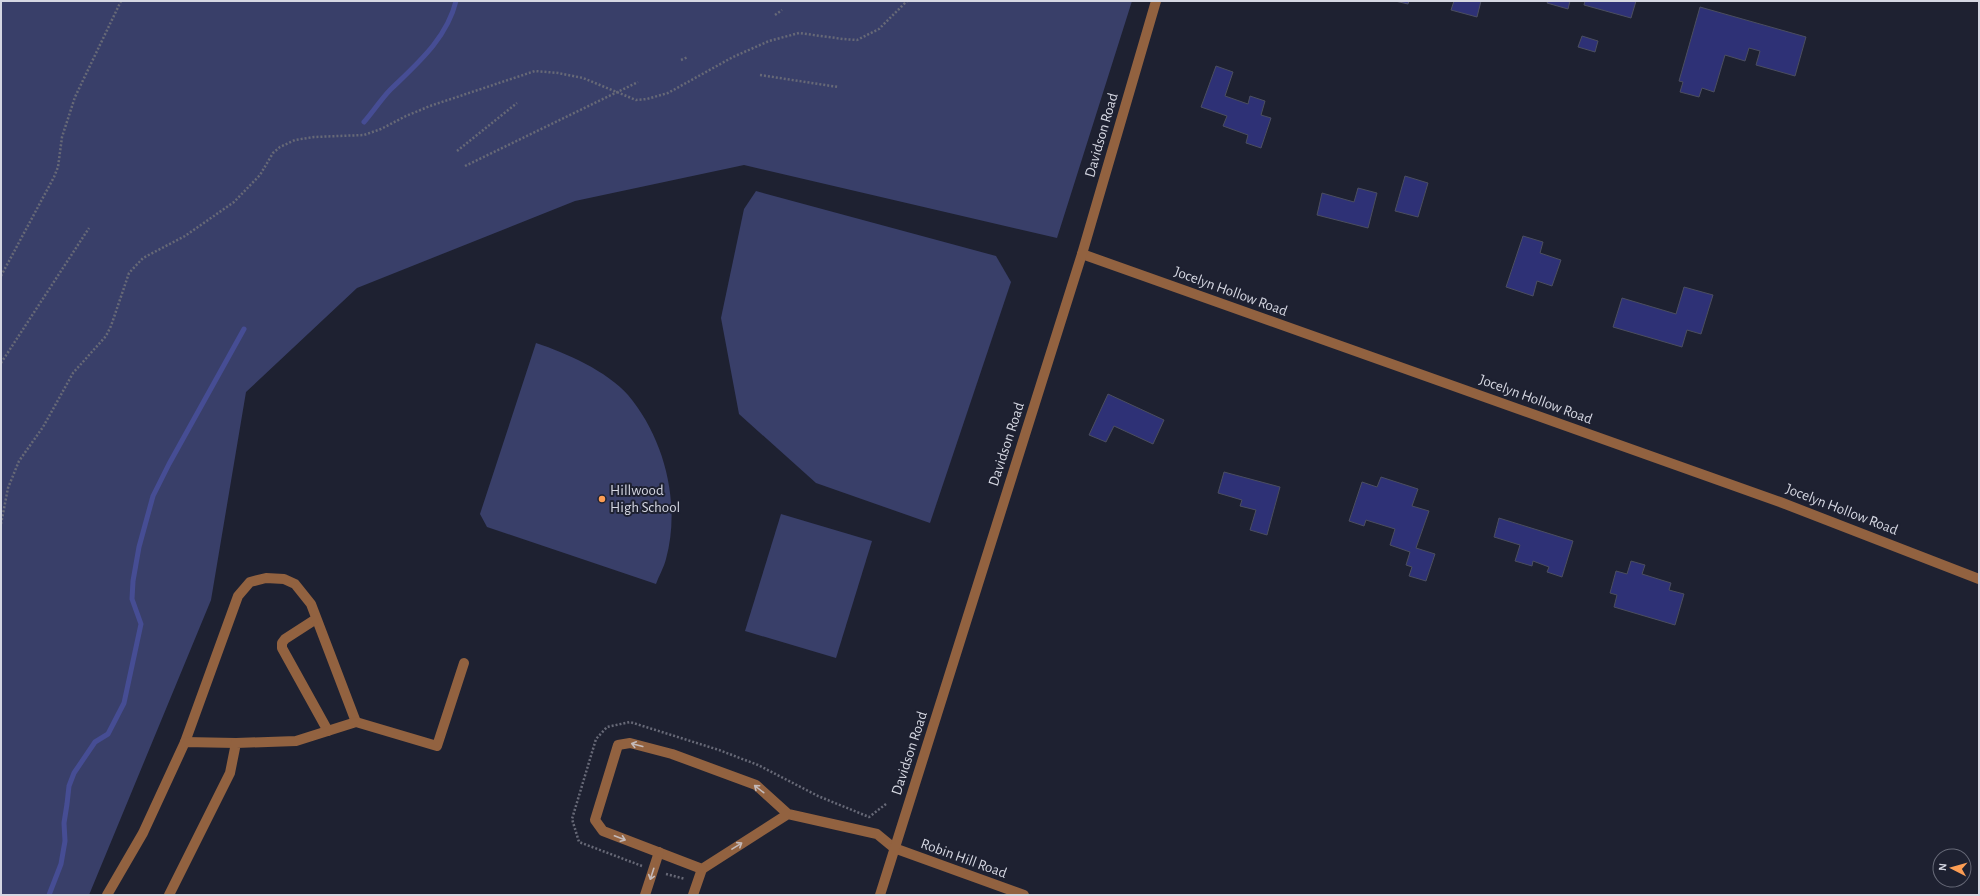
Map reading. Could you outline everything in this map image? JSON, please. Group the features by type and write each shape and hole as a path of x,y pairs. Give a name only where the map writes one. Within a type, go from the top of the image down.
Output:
{"street":[{"name":"Davidson Road","path":"880,895 1082,254 1156,1"},
{"name":"Jocelyn Hollow Road","path":"1082,254 1780,502 1979,578"},
{"path":"107,895 143,833 185,742 238,596 250,582 266,578 284,579 295,584 311,604 356,722"},
{"path":"316,619 285,639 282,643 282,648 328,731"},
{"path":"185,742 236,743 296,741 356,722 437,746 464,663"},
{"path":"169,895 230,773 236,743"},
{"path":"693,895 702,869 788,814 756,785 672,754 630,743 618,745 595,820 603,831 702,869"},
{"name":"Robin Hill Road","path":"788,814 877,834 894,848 1024,895"},
{"path":"645,895 659,852"}],"path":[{"path":"1,276 58,167 62,137 75,97 121,1"},
{"path":"1,524 8,488 19,461 43,427 73,374 106,336 129,273 143,258 185,236 234,202 260,175 273,153 280,147 295,140 314,137 364,135 381,129 430,106 535,71 558,73 583,78 636,100 647,99 668,93 733,57 769,41 799,33 857,40 879,29 907,1"},
{"path":"775,15 782,10"},
{"path":"681,60 688,57"},
{"path":"760,75 838,87"},
{"path":"465,166 638,82"},
{"path":"457,150 517,103"},
{"path":"1,363 89,228"},
{"path":"643,867 579,842 572,819 596,739 607,727 630,722 719,750 758,765 818,796 869,817 886,804"},
{"path":"661,872 685,879"}],"shaded area":[{"path":"1,1 1132,1 1057,238 744,165 575,201 357,288 246,392 211,600 89,895 1,895"},
{"path":"756,191 996,256 1011,282 930,523 816,483 739,414 721,318 744,209"},
{"path":"536,343 573,358 609,378 628,395 641,412 652,431 666,473 672,516 666,559 656,584 487,527 480,514"},
{"path":"781,514 872,541 836,658 745,631"}],"building":[{"path":"1395,1 1409,1 1408,4"},
{"path":"1454,1 1481,1 1477,17 1451,10"},
{"path":"1548,1 1570,1 1568,9 1547,3"},
{"path":"1585,1 1636,1 1631,18 1584,5"},
{"path":"1700,7 1806,37 1795,76 1756,65 1760,51 1749,48 1745,61 1725,55 1714,92 1702,88 1699,97 1680,92 1683,82 1679,81"},
{"path":"1582,36 1598,41 1595,52 1578,47"},
{"path":"1216,66 1233,72 1225,96 1248,104 1250,96 1265,101 1261,115 1271,118 1261,148 1246,143 1248,135 1223,126 1227,116 1201,107"},
{"path":"1405,176 1428,183 1418,217 1395,211"},
{"path":"1358,188 1377,193 1368,228 1317,215 1322,193 1354,202"},
{"path":"1523,236 1543,242 1540,253 1561,260 1552,286 1537,281 1533,296 1506,287"},
{"path":"1684,287 1713,295 1701,334 1687,330 1682,347 1613,327 1622,298 1676,314"},
{"path":"1108,394 1164,420 1153,444 1114,426 1106,442 1089,435"},
{"path":"1224,472 1280,487 1267,535 1250,530 1256,510 1240,506 1242,500 1218,493"},
{"path":"1381,477 1418,489 1412,506 1429,511 1416,548 1435,554 1426,581 1409,576 1412,567 1406,565 1410,552 1390,545 1395,529 1366,520 1364,526 1349,521 1362,482 1377,487"},
{"path":"1499,518 1573,541 1562,577 1547,572 1549,567 1533,561 1532,566 1515,561 1520,545 1494,537"},
{"path":"1631,561 1645,565 1642,574 1671,583 1669,590 1684,594 1675,625 1614,607 1617,595 1610,593 1616,571 1627,574"}],"waterway":[{"path":"364,122 387,93 421,59 439,38 452,14 456,1"},
{"path":"49,895 61,864 65,841 64,823 69,786 74,773 95,742 108,734 124,703 141,624 132,599 133,581 139,547 153,496 169,464 244,329"}],"place":[{"name":"Hillwood High School","path":"602,499"}]}
